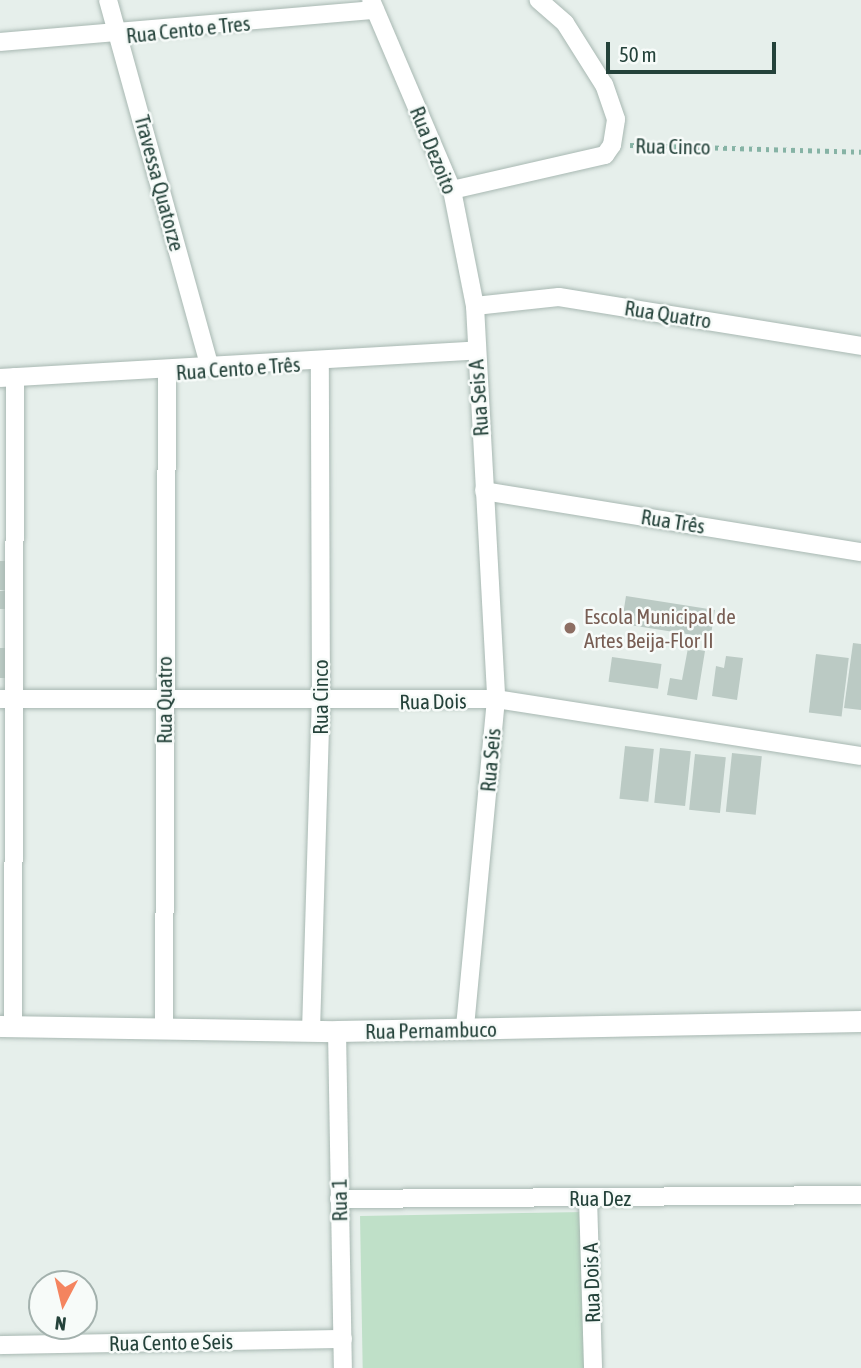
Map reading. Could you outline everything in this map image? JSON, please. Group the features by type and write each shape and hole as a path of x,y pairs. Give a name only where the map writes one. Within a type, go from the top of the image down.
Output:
{"street":[{"name":"Travessa Quatorze","path":"108,0 210,367"},
{"path":"539,0 565,23 604,85 616,119 612,145"},
{"name":"Rua Cento e Tres","path":"0,42 120,36 373,5"},
{"name":"Rua Dezoito","path":"373,5 453,190 475,306"},
{"name":"Rua Cinco","path":"453,190 604,155 612,145"},
{"name":"Rua Quatro","path":"475,306 559,297 861,346"},
{"name":"Rua Seis A","path":"475,306 475,351 484,491"},
{"name":"Rua Cento e Três","path":"7,377 167,372 475,351"},
{"name":"Rua Cinco","path":"311,1031 321,704 320,362"},
{"name":"Rua Quatro","path":"164,1027 167,372"},
{"path":"7,377 7,1027"},
{"name":"Rua Três","path":"484,491 861,552"},
{"name":"Rua Seis","path":"464,1029 496,699 484,491"},
{"name":"Rua Dois","path":"9,699 164,699 321,704 496,699 861,756"},
{"name":"Rua Pernambuco","path":"7,1027 337,1031 861,1021"},
{"name":"Rua 1","path":"337,1031 343,1368"},
{"name":"Rua Dez","path":"339,1199 861,1195"},
{"name":"Rua Dois A","path":"588,1198 593,1368"},
{"name":"Rua Cento e Seis","path":"0,1345 342,1339"}],"path":[{"name":"Rua Cinco","path":"612,145 861,152"}],"green space":[{"path":"585,1212 588,1368 363,1368 360,1216"}],"building":[{"path":"0,561 8,561 8,590 0,590"},
{"path":"0,591 11,591 11,609 0,609"},
{"path":"626,596 715,610 711,638 622,624"},
{"path":"853,643 861,644 861,710 844,708"},
{"path":"0,648 6,648 6,678 0,678"},
{"path":"688,648 705,651 697,700 667,695 670,678 682,680"},
{"path":"816,654 849,658 842,717 809,713"},
{"path":"726,656 743,658 737,700 712,696 716,666 724,668"},
{"path":"612,657 662,664 658,689 609,682"},
{"path":"625,746 654,749 648,802 619,799"},
{"path":"660,748 691,751 685,806 654,803"},
{"path":"732,753 762,756 756,815 726,812"},
{"path":"695,754 726,757 720,813 689,810"}],"place":[{"name":"Escola Municipal de Artes Beija-Flor II","path":"570,628"}]}
